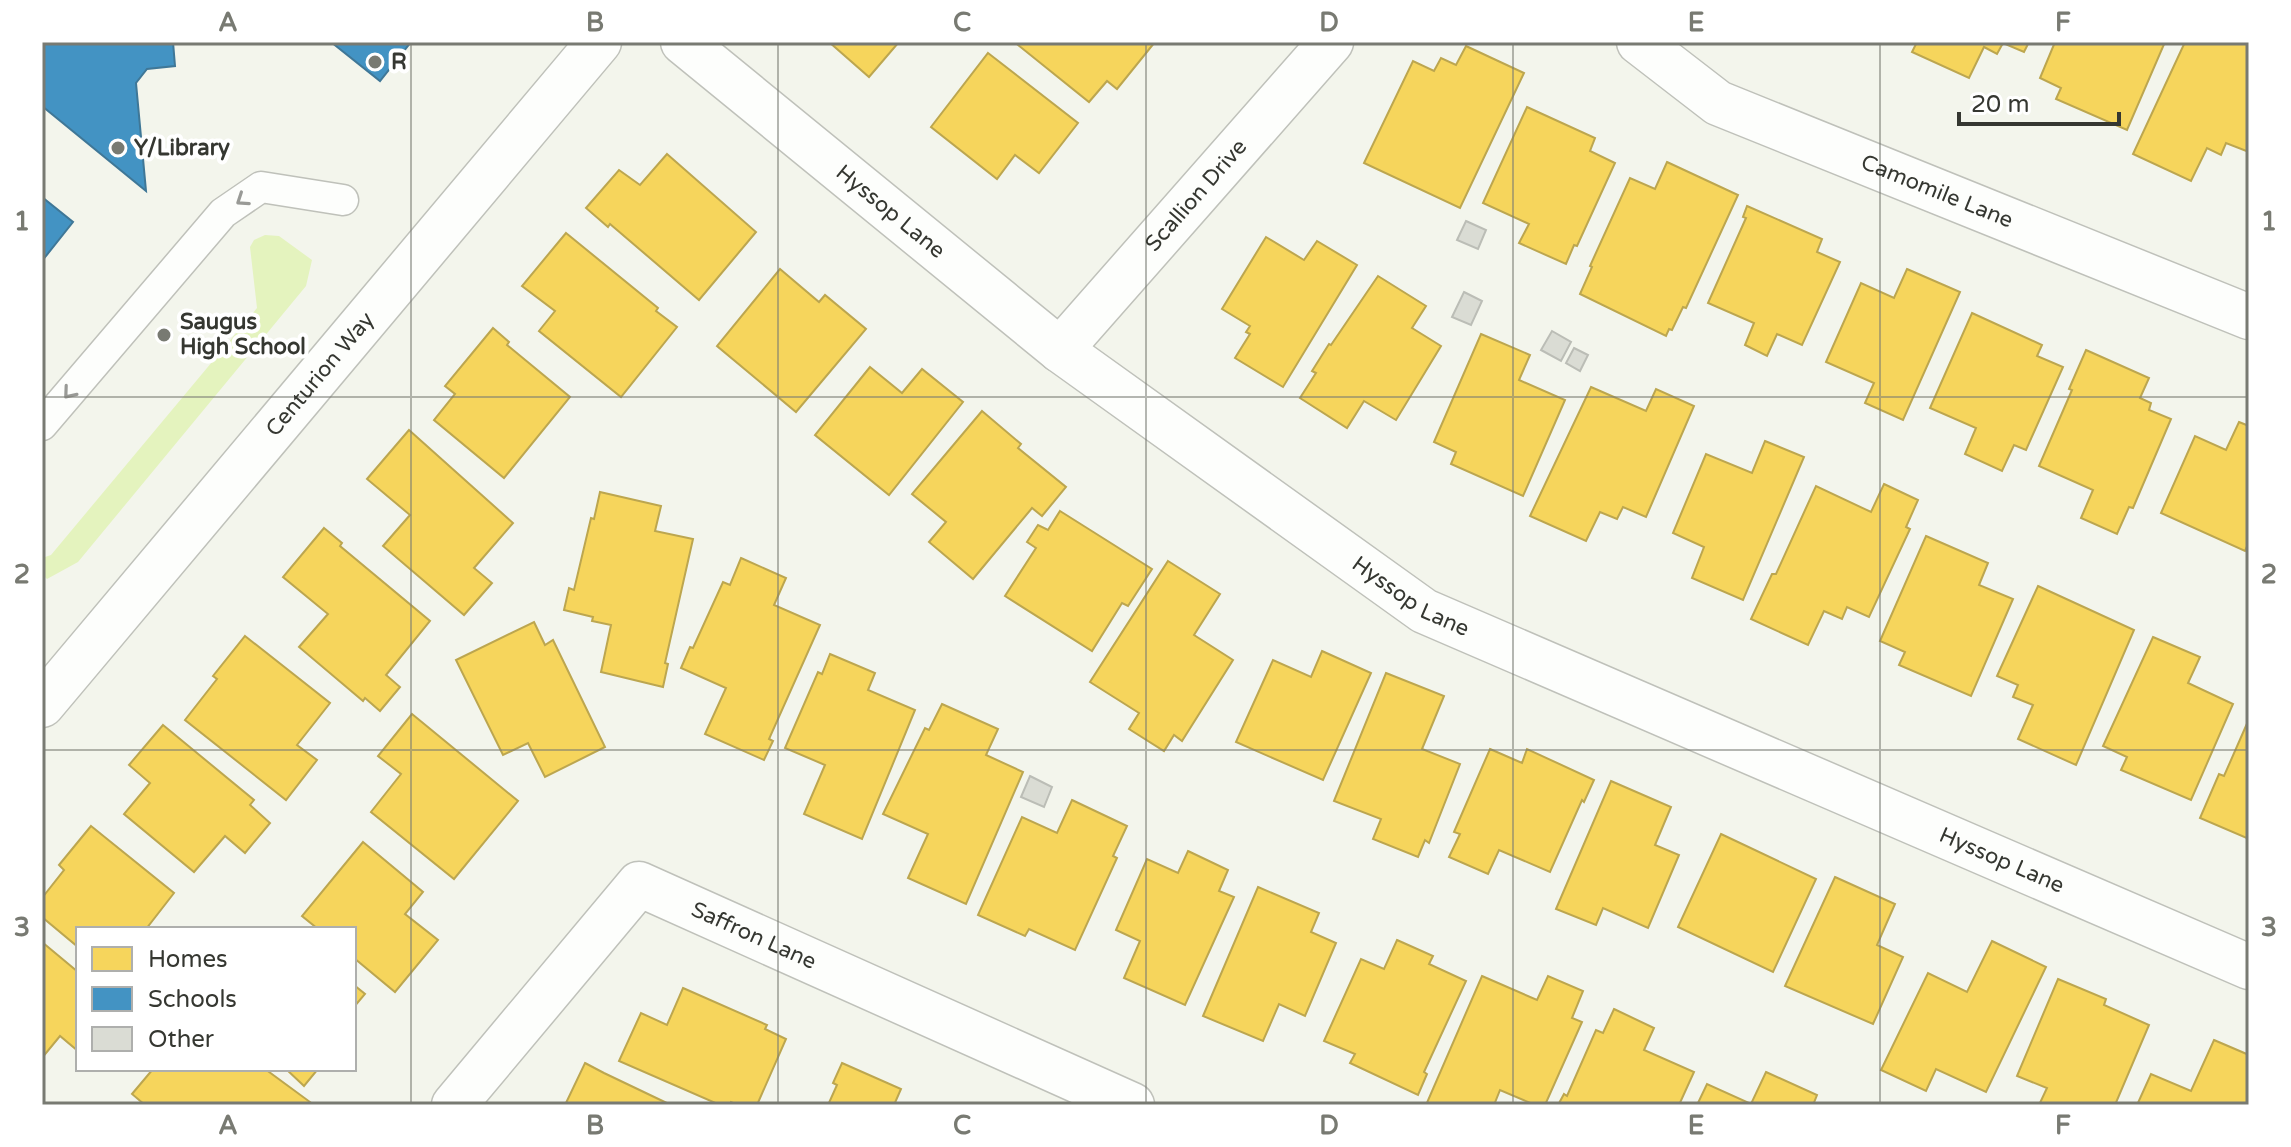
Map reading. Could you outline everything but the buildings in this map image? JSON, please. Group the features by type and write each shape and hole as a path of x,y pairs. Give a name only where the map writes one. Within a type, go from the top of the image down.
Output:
{"street":[{"name":"Centurion Way","path":"42,705 599,42"},
{"name":"Hyssop Lane","path":"683,42 1060,350 1424,611 2249,967"},
{"name":"Scallion Drive","path":"1060,350 1331,42"},
{"name":"Camomile Lane","path":"1639,42 1718,103 2249,317"},
{"name":"Saffron Lane","path":"454,1105 639,884 1132,1105"}],"lane":[{"path":"42,425 223,213 261,187 343,200"}],"green space":[{"path":"265,235 279,236 312,260 306,286 78,562 47,579 42,574 42,558 51,555 257,308 250,247 254,240"}],"place":[{"name":"R","path":"375,62"},
{"name":"Y/Library","path":"118,148"},
{"name":"Saugus High School","path":"164,335"}]}
